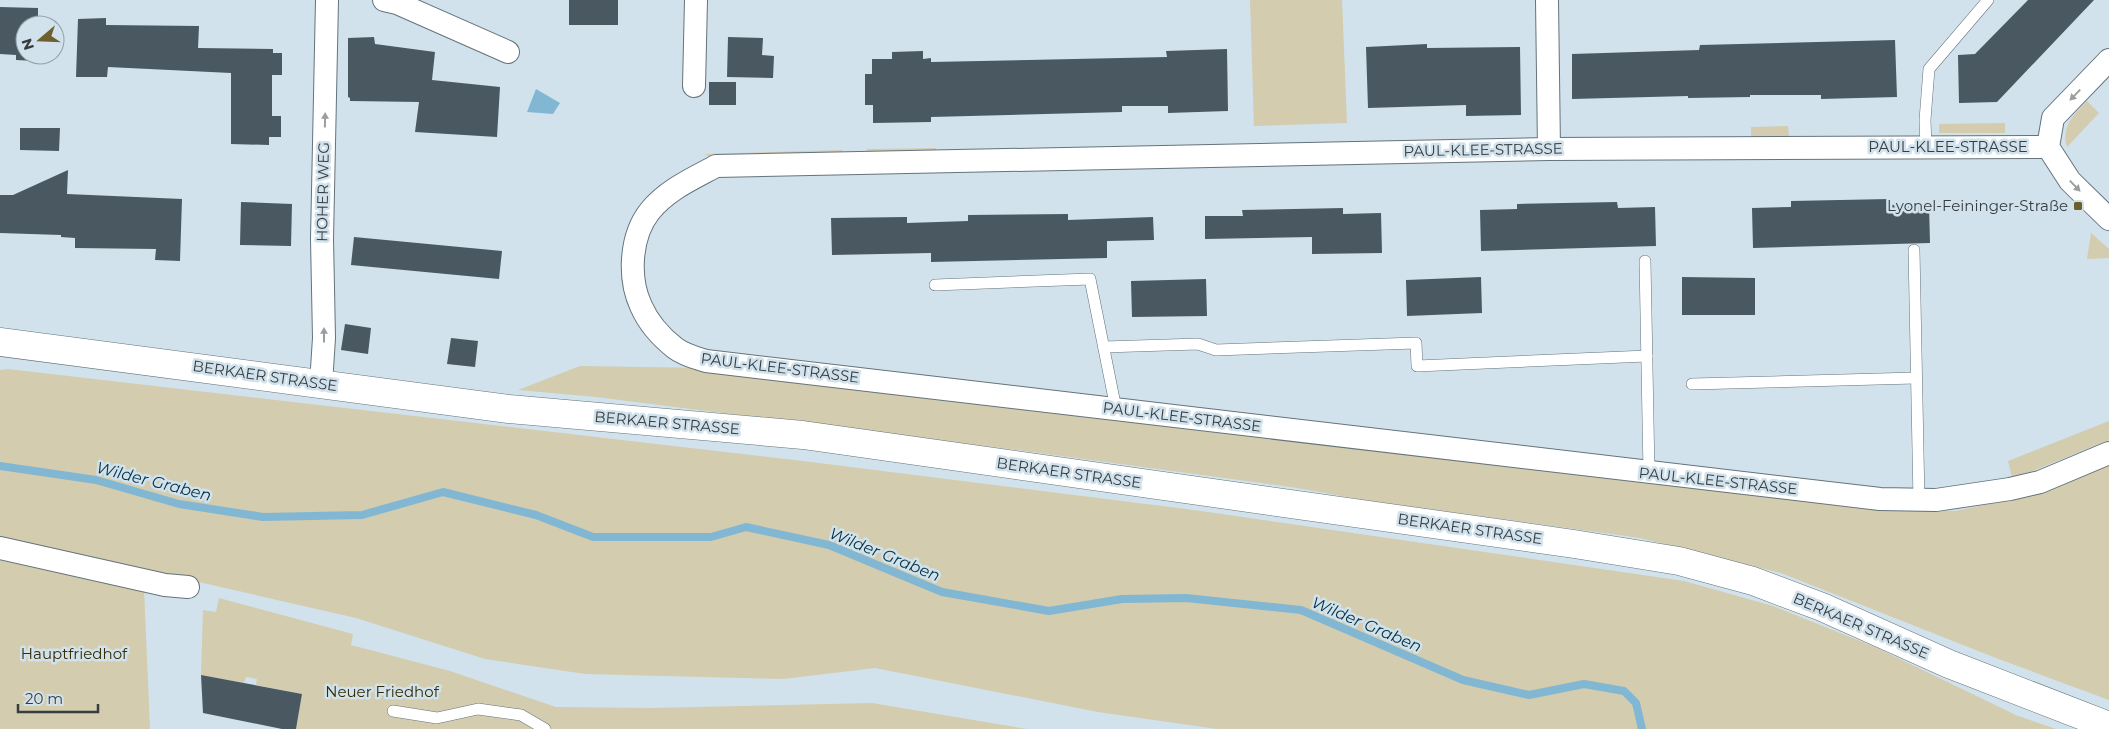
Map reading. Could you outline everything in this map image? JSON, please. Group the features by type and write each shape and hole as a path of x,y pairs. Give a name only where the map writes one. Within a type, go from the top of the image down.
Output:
{"main road":[{"name":"BERKAER STRASSE","path":"0,342 509,408 803,435 1574,544 1679,561 1753,581 1822,606 1949,664 2109,726"}],"street":[{"name":"HOHER WEG","path":"321,384 324,338 322,239 326,0"},
{"path":"384,0 397,3 508,52"},
{"path":"694,86 696,0"},
{"path":"1547,0 1549,149"},
{"path":"2109,60 2053,118 2048,147 2070,181 2109,219"},
{"name":"PAUL-KLEE-STRASSE","path":"2048,147 1549,149 716,166 662,198 648,213 638,235 633,256 634,280 640,306 654,328 676,349 689,356 706,361 1649,473 1870,498 1918,501 1936,500 2040,482 2109,452"},
{"path":"0,548 165,585 188,587"}],"lane":[{"path":"1926,147 1925,120 1929,69 1988,0"},
{"path":"1914,250 1918,501"},
{"path":"1645,261 1649,473"},
{"path":"935,285 1090,279 1116,409"},
{"path":"1104,347 1198,344 1216,350 1416,342 1417,366 1647,356"},
{"path":"1692,384 1915,378"},
{"path":"393,710 437,718 478,709 521,715 545,729"}],"green space":[{"path":"1250,0 1342,0 1347,123 1254,126"},
{"path":"2087,101 2099,113 2067,147 2067,127"},
{"path":"2005,123 2005,133 1939,133 1939,124"},
{"path":"1788,126 1789,137 1751,137 1751,127"},
{"path":"936,148 936,156 867,158 867,149"},
{"path":"842,150 842,159 722,162 704,154"},
{"path":"2091,233 2109,249 2109,258 2087,259"},
{"path":"580,366 706,368 1835,505 1955,511 2042,493 2109,465 2109,700 1996,658 1781,573 1640,538 1364,500 1297,488 1017,450 596,397 518,390"},
{"path":"8,369 803,461 1194,510 1684,581 1773,606 1875,647 2018,716 2056,729 1217,729 1098,712 875,668 783,679 585,674 485,659 356,618 190,580 0,544 0,370"},
{"path":"2109,421 2109,440 2030,472 2012,477 2008,461"},
{"name":"Hauptfriedhof","path":"0,560 144,588 150,729 0,729"},
{"name":"Neuer Friedhof","path":"219,598 353,634 351,645 450,671 556,707 651,708 872,703 1027,729 296,729 302,694 256,685 257,679 246,677 244,683 201,675 203,610 216,612"}],"water":[{"path":"536,89 560,103 553,114 527,112"}],"building":[{"path":"569,0 618,0 618,25 569,25"},
{"path":"2028,0 2094,0 1997,102 1959,103 1958,55 1975,54"},
{"path":"0,7 38,8 38,15 15,15 15,55 0,54"},
{"path":"106,18 106,25 199,26 198,48 273,49 273,53 282,53 282,75 272,75 272,116 281,116 281,137 269,137 269,145 231,144 231,73 108,67 107,77 76,77 78,19"},
{"path":"374,37 375,44 435,52 432,80 500,87 497,137 415,132 419,102 350,101 348,97 348,38"},
{"path":"728,37 763,38 762,55 774,56 773,78 727,77"},
{"path":"1895,40 1897,97 1821,99 1821,95 1750,95 1750,97 1688,98 1688,96 1572,99 1572,54 1699,50 1700,45"},
{"path":"1427,44 1427,48 1520,47 1521,115 1466,116 1466,105 1368,108 1366,47"},
{"path":"1227,49 1228,111 1168,113 1168,106 1122,106 1122,112 931,117 931,122 873,123 873,105 865,105 865,74 872,74 872,59 892,59 892,52 923,51 923,59 931,58 931,62 1167,57 1166,51"},
{"path":"709,82 736,82 736,105 709,105"},
{"path":"20,128 60,128 59,151 20,150"},
{"path":"68,170 67,194 182,199 180,261 155,260 156,249 75,248 75,238 61,237 61,235 0,233 0,195 13,195"},
{"path":"1889,199 1889,205 1929,204 1930,243 1753,248 1752,208 1791,207 1791,201"},
{"path":"241,202 292,204 291,246 240,245"},
{"path":"1617,202 1618,208 1655,207 1656,246 1481,251 1480,210 1517,209 1517,204"},
{"path":"1343,208 1343,214 1381,213 1382,253 1312,254 1312,237 1205,239 1205,216 1243,216 1242,210"},
{"path":"1068,214 1068,220 1153,217 1154,240 1107,241 1107,258 931,262 931,253 832,255 831,218 907,217 907,223 968,221 968,215"},
{"path":"354,237 502,251 499,279 351,265"},
{"path":"1481,277 1482,313 1407,316 1406,280"},
{"path":"1682,277 1755,278 1755,315 1682,315"},
{"path":"1206,279 1207,316 1132,317 1131,281"},
{"path":"345,324 371,328 368,354 341,350"},
{"path":"451,338 478,341 475,367 447,364"},
{"path":"201,675 302,694 296,729 282,729 203,713"}],"waterway":[{"name":"Wilder Graben","path":"0,466 96,480 179,504 263,517 362,515 443,492 536,515 593,537 711,537 746,527 829,545 942,592 1049,611 1122,599 1186,598 1301,610 1463,680 1529,695 1584,684 1624,691 1636,703 1642,729"}],"place":[{"name":"Lyonel-Feininger-Straße","path":"2078,206"}]}
